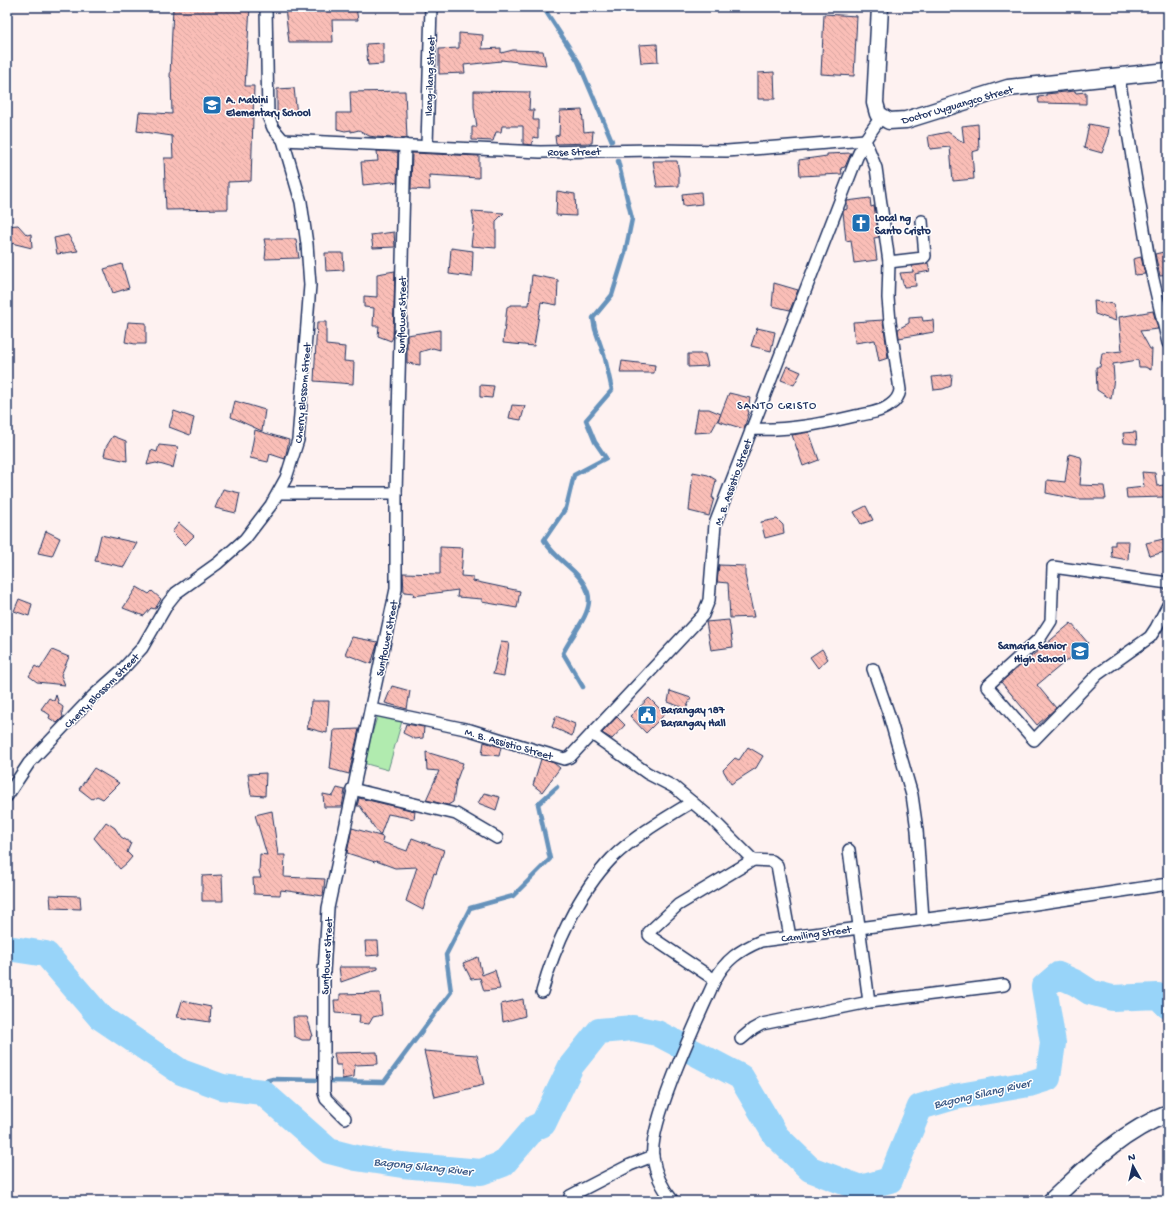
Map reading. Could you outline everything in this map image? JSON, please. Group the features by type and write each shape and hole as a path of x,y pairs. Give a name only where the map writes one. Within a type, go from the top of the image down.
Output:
{"main road":[{"path":"880,7 875,103 876,111 881,117"},
{"name":"Doctor Uyguangco Street","path":"881,117 889,120 900,121 1008,88 1119,78 1168,71"},
{"path":"1051,1201 1095,1160 1118,1142 1140,1128 1168,1114"}],"street":[{"name":"Cherry Blossom Street","path":"7,796 29,763 93,696 121,671 142,648 168,602 176,593 218,563 241,544 279,493 292,464 298,440 310,285 307,244 301,202 283,140 273,128 268,116 266,7"},
{"name":"Ilang-ilang Street","path":"426,145 431,7"},
{"path":"1119,78 1150,266 1168,342"},
{"name":"M. B. Assistio Street","path":"371,709 470,730 564,759 570,757 703,615 709,600 715,524 857,157 865,140 881,117"},
{"name":"Rose Street","path":"283,140 426,145 540,152 654,150 727,151 865,140"},
{"path":"751,429 768,430 793,428 825,423 874,412 889,406 899,398 900,390 889,309 889,262 876,168 865,140"},
{"name":"Sunflower Street","path":"345,1118 326,1099 324,1093 324,972 328,908 396,589 396,493 405,145"},
{"path":"889,262 922,258 926,256 922,221"},
{"path":"279,493 396,493"},
{"path":"1168,583 1053,567 1051,621 1040,638 987,686 1034,740 1098,674 1150,637 1168,605"},
{"path":"873,669 888,712 912,795 917,830 923,919"},
{"path":"592,734 647,773 674,788 692,802 739,844 753,860"},
{"path":"352,790 456,814 497,838"},
{"path":"542,992 547,973 562,934 580,903 612,859 643,832 692,802"},
{"path":"849,850 869,1002"},
{"path":"715,980 651,938 649,932 678,905 753,860 772,861 777,865 790,937"},
{"name":"Camiling Street","path":"673,1201 656,1171 653,1156 659,1118 699,1016 715,980 721,968 738,951 761,941 1003,909 1168,884"},
{"path":"741,1039 762,1024 869,1002 1004,985"},
{"path":"570,1196 630,1165 653,1156"}],"green space":[{"path":"378,714 402,721 388,770 363,763"}],"building":[{"name":"A. Mabini Elementary School","path":"173,7 250,7 245,86 254,86 251,181 228,182 228,209 166,210 164,158 173,158 172,136 137,131 139,112 172,114 170,77"},
{"path":"285,8 356,8 358,20 332,20 333,42 289,42"},
{"path":"824,14 857,16 854,76 821,74"},
{"path":"459,33 483,35 482,49 501,48 501,53 513,50 543,51 546,65 501,60 464,65 465,73 439,74 439,49 459,48"},
{"path":"383,43 383,64 368,65 366,44"},
{"path":"657,44 658,62 641,63 639,45"},
{"path":"774,72 775,99 758,99 758,73"},
{"path":"294,88 297,115 277,114 277,89"},
{"path":"405,91 407,139 369,136 359,130 351,132 351,130 345,131 337,129 337,113 351,113 350,92"},
{"path":"474,91 530,92 529,110 534,110 533,120 538,120 538,138 533,137 532,145 523,144 523,126 502,126 501,132 496,132 493,141 472,140 472,127 477,127 474,107"},
{"path":"1075,91 1076,93 1086,92 1086,104 1039,103 1038,97 1046,96 1046,94"},
{"path":"582,110 584,132 593,131 592,143 556,144 555,136 559,135 560,111"},
{"path":"978,124 979,150 972,152 974,179 953,181 950,147 930,149 928,136 948,132 964,143 962,126"},
{"path":"1089,124 1109,128 1107,140 1102,153 1084,148"},
{"path":"377,151 398,152 397,183 392,182 363,185 361,162 378,161"},
{"path":"412,153 479,156 479,178 429,175 430,190 411,189"},
{"path":"851,153 845,167 841,168 842,174 800,176 799,160 827,156 827,154"},
{"path":"653,161 677,161 679,186 657,187"},
{"path":"557,191 575,194 576,216 556,215"},
{"path":"701,192 702,204 683,206 682,194"},
{"name":"Local ng Santo Cristo","path":"870,198 871,207 874,206 879,237 874,238 877,260 854,263 851,240 846,241 843,212 847,209 847,201"},
{"path":"472,211 504,213 496,221 496,248 471,246 474,222"},
{"path":"18,225 27,235 31,234 32,248 7,242 7,226"},
{"path":"394,232 395,247 373,248 371,235"},
{"path":"68,235 78,251 57,254 54,238"},
{"path":"264,239 296,239 299,258 265,259 266,249"},
{"path":"451,248 473,251 472,277 449,274"},
{"path":"1168,251 1168,275 1160,276 1155,254"},
{"path":"325,253 343,253 344,270 326,271"},
{"path":"1141,257 1145,274 1135,275 1133,259"},
{"path":"928,263 930,271 915,274 916,286 904,287 900,273 913,272 912,266"},
{"path":"122,264 129,288 113,293 104,269"},
{"path":"395,271 393,337 391,341 378,336 379,326 373,326 374,308 364,307 364,296 377,297 377,274"},
{"path":"532,275 558,280 557,305 541,302 534,346 503,343 507,307 511,305 529,305"},
{"path":"774,283 798,290 790,310 772,306"},
{"path":"1094,301 1114,304 1116,321 1095,314"},
{"path":"1153,311 1158,329 1140,331 1150,349 1152,349 1151,370 1145,367 1139,367 1138,360 1113,364 1114,378 1111,399 1097,390 1096,367 1100,367 1102,353 1122,351 1119,317"},
{"path":"922,317 923,321 933,320 934,332 899,338 898,329 909,323 909,318"},
{"path":"883,320 888,358 879,361 875,340 855,343 853,322"},
{"path":"128,322 146,323 146,344 125,342"},
{"path":"317,322 326,322 326,345 345,347 344,361 354,362 353,384 314,381"},
{"path":"757,328 775,332 771,351 751,346"},
{"path":"440,330 440,350 433,348 420,352 420,365 407,363 407,335"},
{"path":"688,354 705,354 708,366 688,367"},
{"path":"622,361 655,365 654,373 620,373"},
{"path":"787,366 801,372 794,385 781,380"},
{"path":"952,375 951,386 934,390 932,377"},
{"path":"480,385 494,386 492,398 480,397"},
{"path":"729,393 750,398 749,412 744,429 718,421"},
{"path":"235,401 265,410 262,431 231,417"},
{"path":"512,405 525,406 521,420 509,418"},
{"path":"698,409 709,409 721,414 711,432 694,433"},
{"path":"174,411 194,418 190,435 169,427"},
{"path":"255,430 289,440 285,459 270,454 268,462 250,458"},
{"path":"809,432 819,460 803,466 792,435"},
{"path":"1136,432 1137,444 1124,443 1123,433"},
{"path":"113,436 126,441 127,461 104,456 106,447"},
{"path":"159,445 178,447 173,468 156,463 147,465 151,450 157,452"},
{"path":"1069,454 1081,457 1080,485 1104,486 1106,499 1077,499 1046,493 1047,480 1065,482"},
{"path":"693,472 708,475 716,480 712,498 714,498 709,516 689,511"},
{"path":"1142,472 1155,473 1157,486 1164,485 1164,497 1127,498 1126,489 1144,487"},
{"path":"223,489 240,493 236,513 215,508"},
{"path":"866,506 873,520 861,524 854,512"},
{"path":"777,519 783,525 784,533 765,538 761,522"},
{"path":"179,523 194,536 185,545 172,532"},
{"path":"46,531 60,538 52,556 38,553"},
{"path":"101,535 137,543 124,567 95,561"},
{"path":"1168,538 1168,551 1150,556 1146,543"},
{"path":"1115,541 1129,541 1128,560 1112,557 1111,545 1115,545"},
{"path":"440,547 463,548 461,576 473,577 473,581 520,591 517,608 482,602 482,599 457,597 458,590 413,596 414,593 404,592 403,573 440,574"},
{"path":"719,565 745,566 745,575 754,617 730,618 728,583 717,582"},
{"path":"137,587 149,594 152,591 161,599 155,609 151,608 144,616 123,608"},
{"path":"19,599 32,604 29,616 14,611"},
{"path":"729,620 733,647 711,650 706,622"},
{"path":"1071,623 1088,643 1037,685 1056,708 1037,725 1001,682"},
{"path":"352,637 378,642 371,664 345,654"},
{"path":"501,642 509,643 504,676 493,674"},
{"path":"822,649 828,659 818,668 810,657"},
{"path":"52,650 69,657 61,675 65,685 37,682 29,676 35,666 40,669"},
{"path":"392,686 410,691 407,709 385,703"},
{"path":"670,691 691,698 686,709 668,702"},
{"path":"56,695 59,704 63,707 63,717 57,723 49,718 50,715 41,709 49,698 54,701"},
{"name":"Barangay 187 Barangay Hall","path":"649,698 665,714 646,733 630,716"},
{"path":"311,701 329,701 327,733 307,728 310,718"},
{"path":"556,716 575,724 572,736 552,727"},
{"path":"617,717 625,725 612,739 602,733"},
{"path":"406,724 424,727 423,738 415,739 403,733"},
{"path":"359,729 349,774 330,769 334,730"},
{"path":"484,742 501,747 499,756 482,754"},
{"path":"748,747 763,756 756,768 731,784 723,770 735,758 739,760"},
{"path":"426,752 463,763 456,782 453,802 448,805 426,800 439,771 427,770"},
{"path":"541,759 554,763 560,768 542,792 533,785"},
{"path":"94,768 119,783 103,799 97,796 92,799 79,789"},
{"path":"266,773 265,796 251,795 248,774"},
{"path":"337,788 345,790 342,807 324,807 323,794 333,796"},
{"path":"484,793 500,797 496,810 478,803"},
{"path":"359,798 415,811 414,819 388,814 380,836 360,806 357,806"},
{"path":"272,811 278,855 285,855 284,877 325,879 323,896 281,890 280,895 254,894 253,878 261,878 259,871 260,854 267,855 255,815"},
{"path":"106,822 115,828 121,837 131,843 127,852 132,857 120,869 94,838"},
{"path":"352,828 383,837 382,842 407,851 412,838 444,850 436,874 434,873 423,910 406,901 417,867 395,868 347,853"},
{"path":"222,875 223,901 202,901 202,876"},
{"path":"50,895 80,896 81,909 51,908"},
{"path":"365,941 378,941 379,955 366,956"},
{"path":"478,957 482,975 495,970 500,989 484,991 480,978 471,979 463,963"},
{"path":"339,967 378,967 378,969 341,982"},
{"path":"380,993 382,1015 373,1017 369,1024 359,1023 360,1015 335,1013 334,1000 340,1000 340,994"},
{"path":"523,999 525,1016 503,1022 501,1004"},
{"path":"182,1001 211,1007 210,1022 177,1017"},
{"path":"293,1017 307,1017 313,1036 311,1036 310,1040 302,1040 294,1036"},
{"path":"424,1051 477,1055 484,1085 435,1097"},
{"path":"377,1052 378,1064 355,1065 354,1077 342,1079 341,1065 336,1065 334,1053"}],"waterway":[{"path":"543,7 578,61 612,141"},
{"path":"583,687 563,653 587,610 589,600 587,590 581,579 552,551 544,540 566,508 574,475 606,458 595,442 586,420 612,390 605,358 595,329 593,318 612,295 625,253 632,219 618,161"},
{"path":"329,1081 384,1082 451,992 446,955 470,908 513,896 550,859 538,804 557,787"},
{"name":"Bagong Silang River","path":"7,948 46,954 100,1017 181,1072 222,1087 262,1092 329,1151 356,1158 402,1165 481,1172 503,1164 534,1128 543,1124 571,1066 599,1031 633,1028 657,1033 741,1077 776,1136 810,1169 860,1188 890,1180 920,1107 954,1097 1029,1084 1048,1078 1053,1043 1044,987 1058,975 1076,983 1090,992 1112,998 1158,996 1168,1006"},
{"path":"235,1089 273,1079 321,1080"}],"place":[{"name":"A. Mabini Elementary School","path":"212,105"},
{"name":"Local ng Santo Cristo","path":"861,223"},
{"name":"Samaria Senior High School","path":"1080,651"},
{"name":"Barangay 187 Barangay Hall","path":"647,715"}],"district":[{"name":"SANTO CRISTO","path":"777,405"}]}
